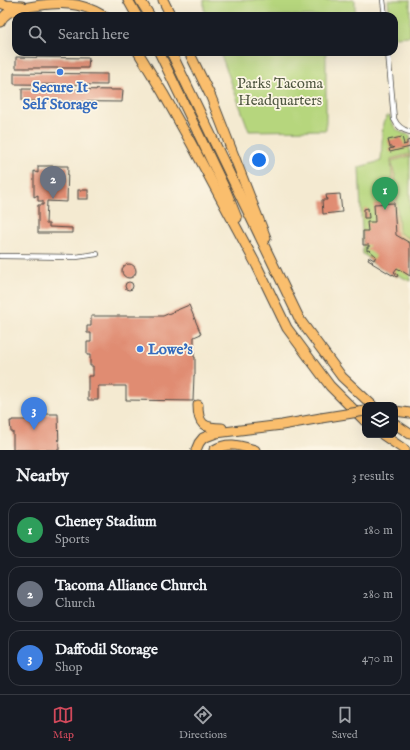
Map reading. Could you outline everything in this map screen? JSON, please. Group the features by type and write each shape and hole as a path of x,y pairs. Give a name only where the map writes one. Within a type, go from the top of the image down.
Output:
{"highway":[{"path":"128,0 135,12"},
{"path":"140,0 148,12"},
{"path":"163,0 169,12"},
{"path":"0,3 6,5 68,8 82,12"},
{"path":"0,22 4,16 12,11 56,3 76,5 96,12"},
{"path":"141,56 257,266 287,328 330,386 362,418"},
{"path":"160,56 226,191 257,266"},
{"path":"173,56 300,320 342,377 369,402"},
{"path":"191,56 211,97 286,292"},
{"path":"198,405 199,418 206,426 238,430"},
{"path":"196,450 203,438 216,433 282,425 362,411"},
{"path":"398,411 409,413"},
{"path":"398,426 410,434"},
{"path":"388,438 405,450"},
{"path":"214,450 220,447 233,445 255,450"}],"street":[{"path":"383,0 384,12"},
{"path":"388,56 394,119 398,126 410,132"},
{"path":"0,256 76,257 97,254"}],"green space":[{"path":"204,0 355,0 355,12 205,12"},
{"path":"388,0 410,0 410,36 398,37 398,12 390,12"},
{"name":"Parks Tacoma Headquarters","path":"221,56 326,56 326,130 249,131"},
{"path":"388,115 398,130 402,133 410,135 410,281 398,275 397,277 393,274 392,275 372,263 368,259 369,258 363,254 359,167 381,161 383,123"}],"sand":[{"path":"410,154 410,156 391,161 391,159"},
{"path":"391,162 395,176 399,233 410,239 410,243 396,235"}],"building":[{"path":"16,57 89,58 88,68 16,68"},
{"path":"14,73 107,74 107,85 14,84"},
{"path":"22,89 123,90 122,102 22,101"},
{"path":"402,137 403,145 407,144 407,141 410,140 410,147 390,152 389,149 394,148 390,147 388,140"},
{"path":"38,166 68,166 67,202 47,201 46,224 49,224 49,227 72,228 72,233 38,233 38,205 43,205 43,201 38,201 38,195 34,197 34,171 38,173"},
{"path":"78,190 88,190 88,199 78,199"},
{"path":"340,194 342,212 323,214 322,200 327,200 326,195"},
{"path":"394,203 396,235 410,243 410,276 397,268 394,272 398,275 397,277 372,263 373,262 368,259 369,257 374,260 376,256 369,250 367,251 367,247 369,247 369,245 363,245 363,231 368,231 367,222 375,222 374,204"},
{"path":"368,208 369,218 364,218 364,209"},
{"path":"129,264 134,266 136,271 134,276 129,278 124,276 122,271 124,266"},
{"path":"127,282 131,282 133,286 131,290 127,290 125,288 125,284"},
{"name":"Lowe's","path":"189,305 201,334 194,337 195,375 193,401 126,400 126,386 98,386 98,400 88,400 88,376 93,376 93,366 90,366 90,355 87,355 87,342 91,342 91,333 87,333 87,326 91,326 91,316 163,316"},
{"path":"39,414 58,414 59,450 13,450 13,432 11,432 10,421 39,420"}],"place":[{"name":"Secure It Self Storage","path":"60,72"},
{"name":"Tacoma Alliance Church","path":"53,199"},
{"name":"Cheney Stadium","path":"385,210"},
{"name":"Lowe's","path":"140,349"},
{"name":"Daffodil Storage","path":"34,430"}]}
